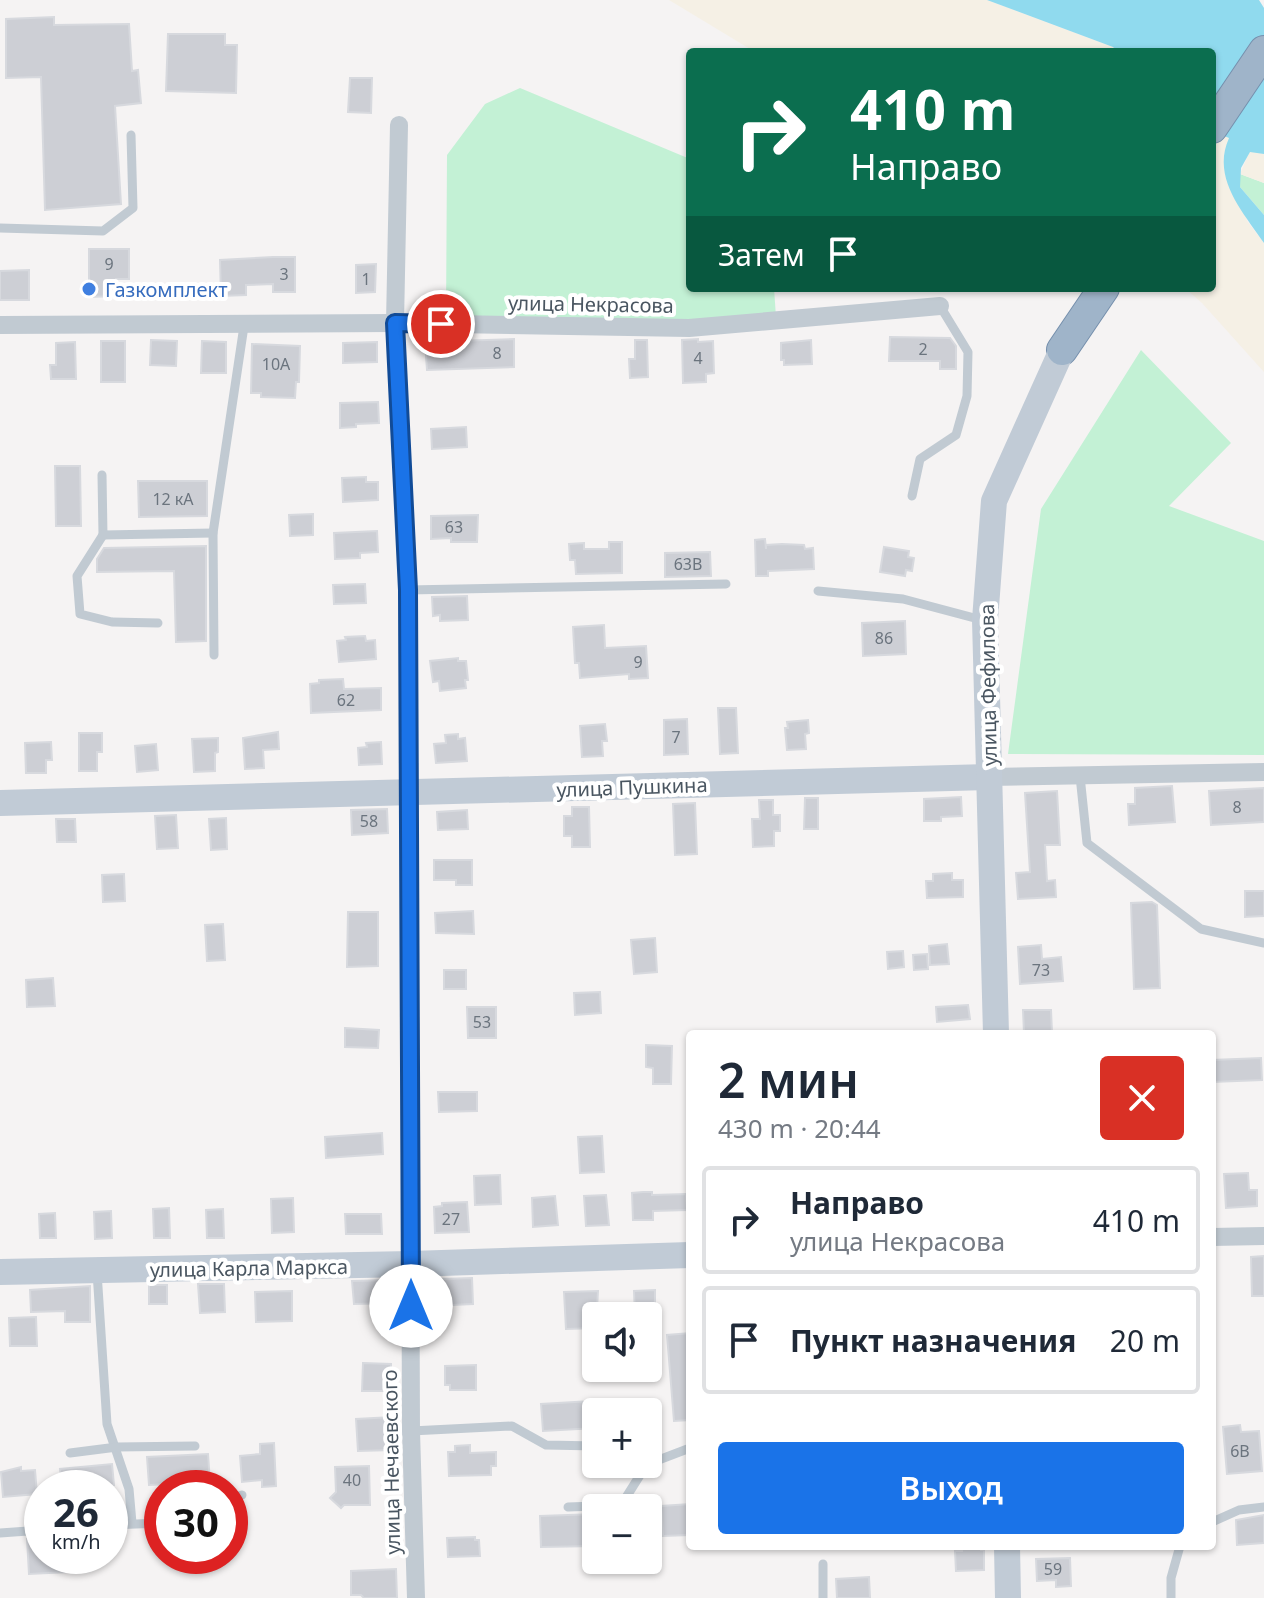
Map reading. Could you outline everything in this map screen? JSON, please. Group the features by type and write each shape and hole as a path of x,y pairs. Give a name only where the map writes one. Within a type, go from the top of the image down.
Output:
{"highway":[{"path":"1216,122 1264,51"},
{"path":"1062,350 1101,292"}],"main road":[{"name":"улица Фефилова","path":"996,1030 985,620 994,501 1062,350"},
{"name":"улица Пушкина","path":"0,803 989,777"},
{"name":"улица Карла Маркса","path":"0,1272 686,1255"},
{"path":"1007,1550 1008,1598"}],"street":[{"name":"улица Нечаевского","path":"399,125 395,323 408,590 411,1431 416,1598"},
{"name":"улица Некрасова","path":"0,325 395,323 689,328 940,306"},
{"name":"улица Пушкина","path":"989,777 1264,772"},
{"path":"1216,1237 1264,1236"}],"lane":[{"path":"0,228 103,231 133,208 131,135"},
{"path":"912,496 920,459 956,435 967,396 968,352 940,306"},
{"path":"214,655 213,533 244,326"},
{"path":"102,475 103,535 77,576 80,614 112,622 158,623"},
{"path":"103,535 213,533"},
{"path":"408,590 726,584"},
{"path":"818,591 903,599 985,620"},
{"path":"1080,776 1087,843 1201,929 1264,943"},
{"path":"97,1272 107,1424 129,1489 132,1523"},
{"path":"411,1431 512,1426 546,1445 582,1446"},
{"path":"70,1453 117,1447 195,1446"},
{"path":"662,1458 686,1449"},
{"path":"568,1507 596,1506 625,1499 638,1478"},
{"path":"1216,1520 1239,1510 1264,1507"},
{"path":"128,1523 144,1523"},
{"path":"0,1533 24,1531"},
{"path":"1171,1598 1171,1578 1179,1550"},
{"path":"823,1564 823,1598"}],"green space":[{"path":"520,88 686,157 686,292 774,292 776,317 486,327 446,318 447,155 485,104"},
{"path":"1240,174 1264,183 1264,215 1240,187"},
{"path":"1141,350 1231,443 1169,506 1264,541 1264,755 1008,754 1041,509"}],"sand":[{"path":"669,0 987,0 1114,48 748,48"},
{"path":"1216,133 1229,138 1247,221 1264,243 1264,372 1190,292 1216,292"},
{"path":"1250,151 1264,154 1264,183 1240,174"}],"water":[{"path":"987,0 1259,0 1264,8 1264,154 1250,152 1241,168 1240,187 1264,215 1264,243 1239,207 1227,181 1224,153 1229,138 1216,133 1216,48 1113,47"}],"building":[{"path":"54,17 54,25 129,24 132,71 138,70 141,103 115,106 121,204 45,210 41,77 6,78 6,19"},
{"path":"168,34 225,34 225,45 237,45 236,93 166,91"},
{"path":"350,78 372,78 371,113 348,112"},
{"path":"89,249 129,249 129,279 116,279 116,296 89,297"},
{"path":"295,257 295,292 273,292 273,284 246,285 246,295 221,296 220,260"},
{"path":"376,264 375,292 356,293 356,265"},
{"path":"29,270 29,300 0,300 0,271"},
{"path":"890,337 950,338 956,346 956,369 940,369 940,361 889,361"},
{"path":"514,339 514,367 427,370 425,342"},
{"path":"698,339 698,342 713,341 714,373 706,374 706,382 683,383 682,340"},
{"path":"151,340 177,341 176,366 150,365"},
{"path":"635,340 647,340 648,377 630,378 629,359 635,359"},
{"path":"811,340 812,364 784,365 781,343"},
{"path":"101,341 125,341 125,382 101,382"},
{"path":"202,341 226,342 226,373 201,373"},
{"path":"75,342 76,379 51,379 50,365 56,365 56,343"},
{"path":"377,342 377,362 343,363 343,343"},
{"path":"252,344 300,346 299,382 296,382 295,398 261,397 261,393 251,393"},
{"path":"378,402 379,423 340,428 340,403"},
{"path":"466,427 467,447 432,449 431,429"},
{"path":"55,466 80,466 81,526 56,526"},
{"path":"366,477 366,482 378,482 378,500 343,502 342,478"},
{"path":"138,481 207,481 207,516 139,517"},
{"path":"313,514 313,535 290,536 289,515"},
{"path":"478,515 477,542 431,539 431,516"},
{"path":"377,531 378,552 360,553 360,558 335,559 334,533"},
{"path":"765,539 766,549 766,545 782,544 813,548 814,569 768,571 768,576 756,576 755,540"},
{"path":"609,542 622,542 622,573 576,574 575,560 570,560 569,544 584,543 584,549 609,549"},
{"path":"206,546 206,641 176,642 174,571 97,572 97,559 104,548"},
{"path":"884,547 909,551 908,557 914,558 912,571 906,570 905,576 880,572"},
{"path":"710,552 711,576 665,577 665,553"},
{"path":"365,584 366,603 334,604 333,585"},
{"path":"467,596 468,620 440,621 440,615 433,616 432,597"},
{"path":"905,621 906,654 863,656 862,623"},
{"path":"604,625 605,648 646,646 648,678 629,679 629,674 580,678 579,663 575,663 573,627"},
{"path":"365,636 366,641 375,640 376,659 339,662 337,641 346,640 345,637"},
{"path":"458,658 458,661 466,661 466,688 440,691 439,681 433,682 430,661"},
{"path":"343,679 344,689 381,688 381,710 311,713 310,684 319,683 319,680"},
{"path":"718,708 736,708 738,753 720,754"},
{"path":"687,719 688,754 664,755 664,720"},
{"path":"808,720 806,749 787,750 787,722"},
{"path":"605,724 607,741 602,741 603,756 582,757 580,726"},
{"path":"278,732 279,749 263,750 264,768 245,769 243,738"},
{"path":"79,733 102,733 102,752 97,752 97,771 79,771"},
{"path":"458,734 458,739 465,738 467,761 436,763 434,744 446,743 445,735"},
{"path":"218,738 215,771 194,772 192,739"},
{"path":"51,742 52,760 46,760 46,773 26,773 25,743"},
{"path":"381,742 382,764 359,765 358,748 367,747 366,743"},
{"path":"156,744 158,770 137,772 135,746"},
{"path":"1172,786 1175,822 1129,825 1128,804 1135,804 1135,788"},
{"path":"1264,788 1264,822 1211,825 1209,791"},
{"path":"1057,791 1060,845 1045,845 1047,881 1055,880 1056,897 1018,899 1016,873 1030,872 1025,793"},
{"path":"961,797 962,816 924,821 924,799"},
{"path":"805,798 818,798 818,829 804,829"},
{"path":"759,800 773,800 773,815 780,815 780,831 774,831 774,846 753,847 752,819 760,819"},
{"path":"695,803 697,854 675,855 673,804"},
{"path":"572,807 589,807 590,847 572,847 572,836 564,836 564,816 572,816"},
{"path":"387,809 388,833 352,835 351,810"},
{"path":"467,810 468,829 438,830 437,812"},
{"path":"176,815 178,848 157,849 155,816"},
{"path":"226,818 227,849 211,850 209,819"},
{"path":"56,819 75,819 76,842 57,842"},
{"path":"434,860 472,860 472,885 456,885 456,880 434,880"},
{"path":"952,873 952,880 963,880 963,897 927,898 926,881 933,881 933,874"},
{"path":"124,874 125,901 103,902 102,875"},
{"path":"1245,891 1264,891 1264,916 1245,917"},
{"path":"1152,902 1157,905 1160,988 1134,989 1131,903"},
{"path":"473,911 474,934 436,933 435,913"},
{"path":"348,912 378,912 378,966 347,967"},
{"path":"223,924 225,960 207,961 205,925"},
{"path":"655,938 657,972 634,974 631,940"},
{"path":"947,944 949,964 930,965 929,946"},
{"path":"1041,945 1042,959 1061,957 1063,981 1020,984 1018,947"},
{"path":"903,951 904,967 888,969 887,952"},
{"path":"927,954 928,969 914,970 913,955"},
{"path":"444,970 466,970 466,989 444,989"},
{"path":"53,978 55,1006 27,1007 26,980"},
{"path":"600,992 601,1013 575,1015 574,993"},
{"path":"968,1005 970,1019 937,1022 936,1007"},
{"path":"467,1007 496,1007 496,1038 468,1038"},
{"path":"1023,1010 1051,1010 1052,1030 1024,1030"},
{"path":"345,1028 379,1030 378,1048 345,1047"},
{"path":"646,1045 672,1046 671,1084 653,1084 653,1068 646,1067"},
{"path":"1261,1058 1262,1080 1216,1082 1216,1060"},
{"path":"438,1092 477,1092 477,1111 439,1112"},
{"path":"382,1133 383,1154 326,1158 325,1137"},
{"path":"602,1136 604,1172 580,1173 578,1137"},
{"path":"1248,1173 1249,1190 1257,1190 1257,1206 1226,1208 1224,1174"},
{"path":"500,1175 501,1204 475,1205 474,1176"},
{"path":"632,1193 686,1194 686,1210 653,1211 653,1220 633,1220"},
{"path":"606,1195 609,1225 586,1226 584,1196"},
{"path":"555,1196 558,1225 533,1227 532,1198"},
{"path":"293,1198 294,1232 272,1233 271,1199"},
{"path":"467,1202 469,1232 435,1233 434,1207 442,1206 442,1203"},
{"path":"169,1208 170,1238 154,1238 153,1209"},
{"path":"223,1209 224,1238 207,1238 206,1210"},
{"path":"111,1211 112,1238 95,1239 94,1212"},
{"path":"55,1213 56,1238 40,1238 39,1214"},
{"path":"345,1214 381,1214 382,1234 346,1234"},
{"path":"1264,1256 1264,1296 1252,1296 1251,1257"},
{"path":"472,1278 473,1304 452,1305 452,1301 443,1301 443,1279"},
{"path":"390,1280 391,1303 354,1304 352,1281"},
{"path":"198,1284 224,1284 225,1312 200,1313"},
{"path":"149,1285 167,1285 167,1304 149,1304"},
{"path":"90,1286 90,1322 65,1322 65,1311 31,1312 30,1290"},
{"path":"655,1290 655,1302 634,1302 634,1291"},
{"path":"292,1291 292,1321 256,1322 255,1292"},
{"path":"598,1291 597,1302 582,1302 582,1328 566,1329 564,1292"},
{"path":"36,1317 37,1346 10,1346 9,1318"},
{"path":"686,1333 686,1420 674,1421 667,1335"},
{"path":"363,1363 391,1364 391,1391 362,1391"},
{"path":"476,1365 476,1390 450,1390 450,1385 445,1385 445,1366"},
{"path":"582,1402 582,1429 543,1431 541,1404"},
{"path":"392,1417 393,1450 358,1451 356,1419"},
{"path":"1240,1425 1241,1432 1259,1431 1262,1471 1227,1474 1223,1427"},
{"path":"274,1443 276,1486 262,1487 262,1480 248,1481 248,1470 241,1470 240,1456 260,1454 260,1444"},
{"path":"470,1445 470,1453 496,1452 496,1466 491,1466 491,1475 449,1476 448,1452 455,1452 455,1446"},
{"path":"208,1454 209,1470 148,1470 147,1457"},
{"path":"112,1464 113,1470 60,1470"},
{"path":"369,1466 370,1505 344,1505 341,1508 330,1498 336,1492 335,1467"},
{"path":"21,1467 21,1471 24,1471 24,1495 3,1497 1,1472"},
{"path":"686,1504 686,1535 663,1536 662,1506"},
{"path":"582,1514 582,1546 541,1547 540,1516"},
{"path":"1264,1515 1264,1543 1237,1545 1236,1520"},
{"path":"475,1537 479,1540 480,1556 448,1557 447,1538"},
{"path":"984,1550 984,1570 956,1571 955,1551"},
{"path":"1070,1558 1071,1586 1056,1587 1056,1580 1037,1581 1036,1559"},
{"path":"396,1569 397,1598 351,1595 351,1571"},
{"path":"869,1577 870,1598 837,1598 836,1579"}],"place":[{"name":"Газкомплект","path":"89,289"}],"route":[{"path":"411,1306 408,590 395,323 441,324"}]}
